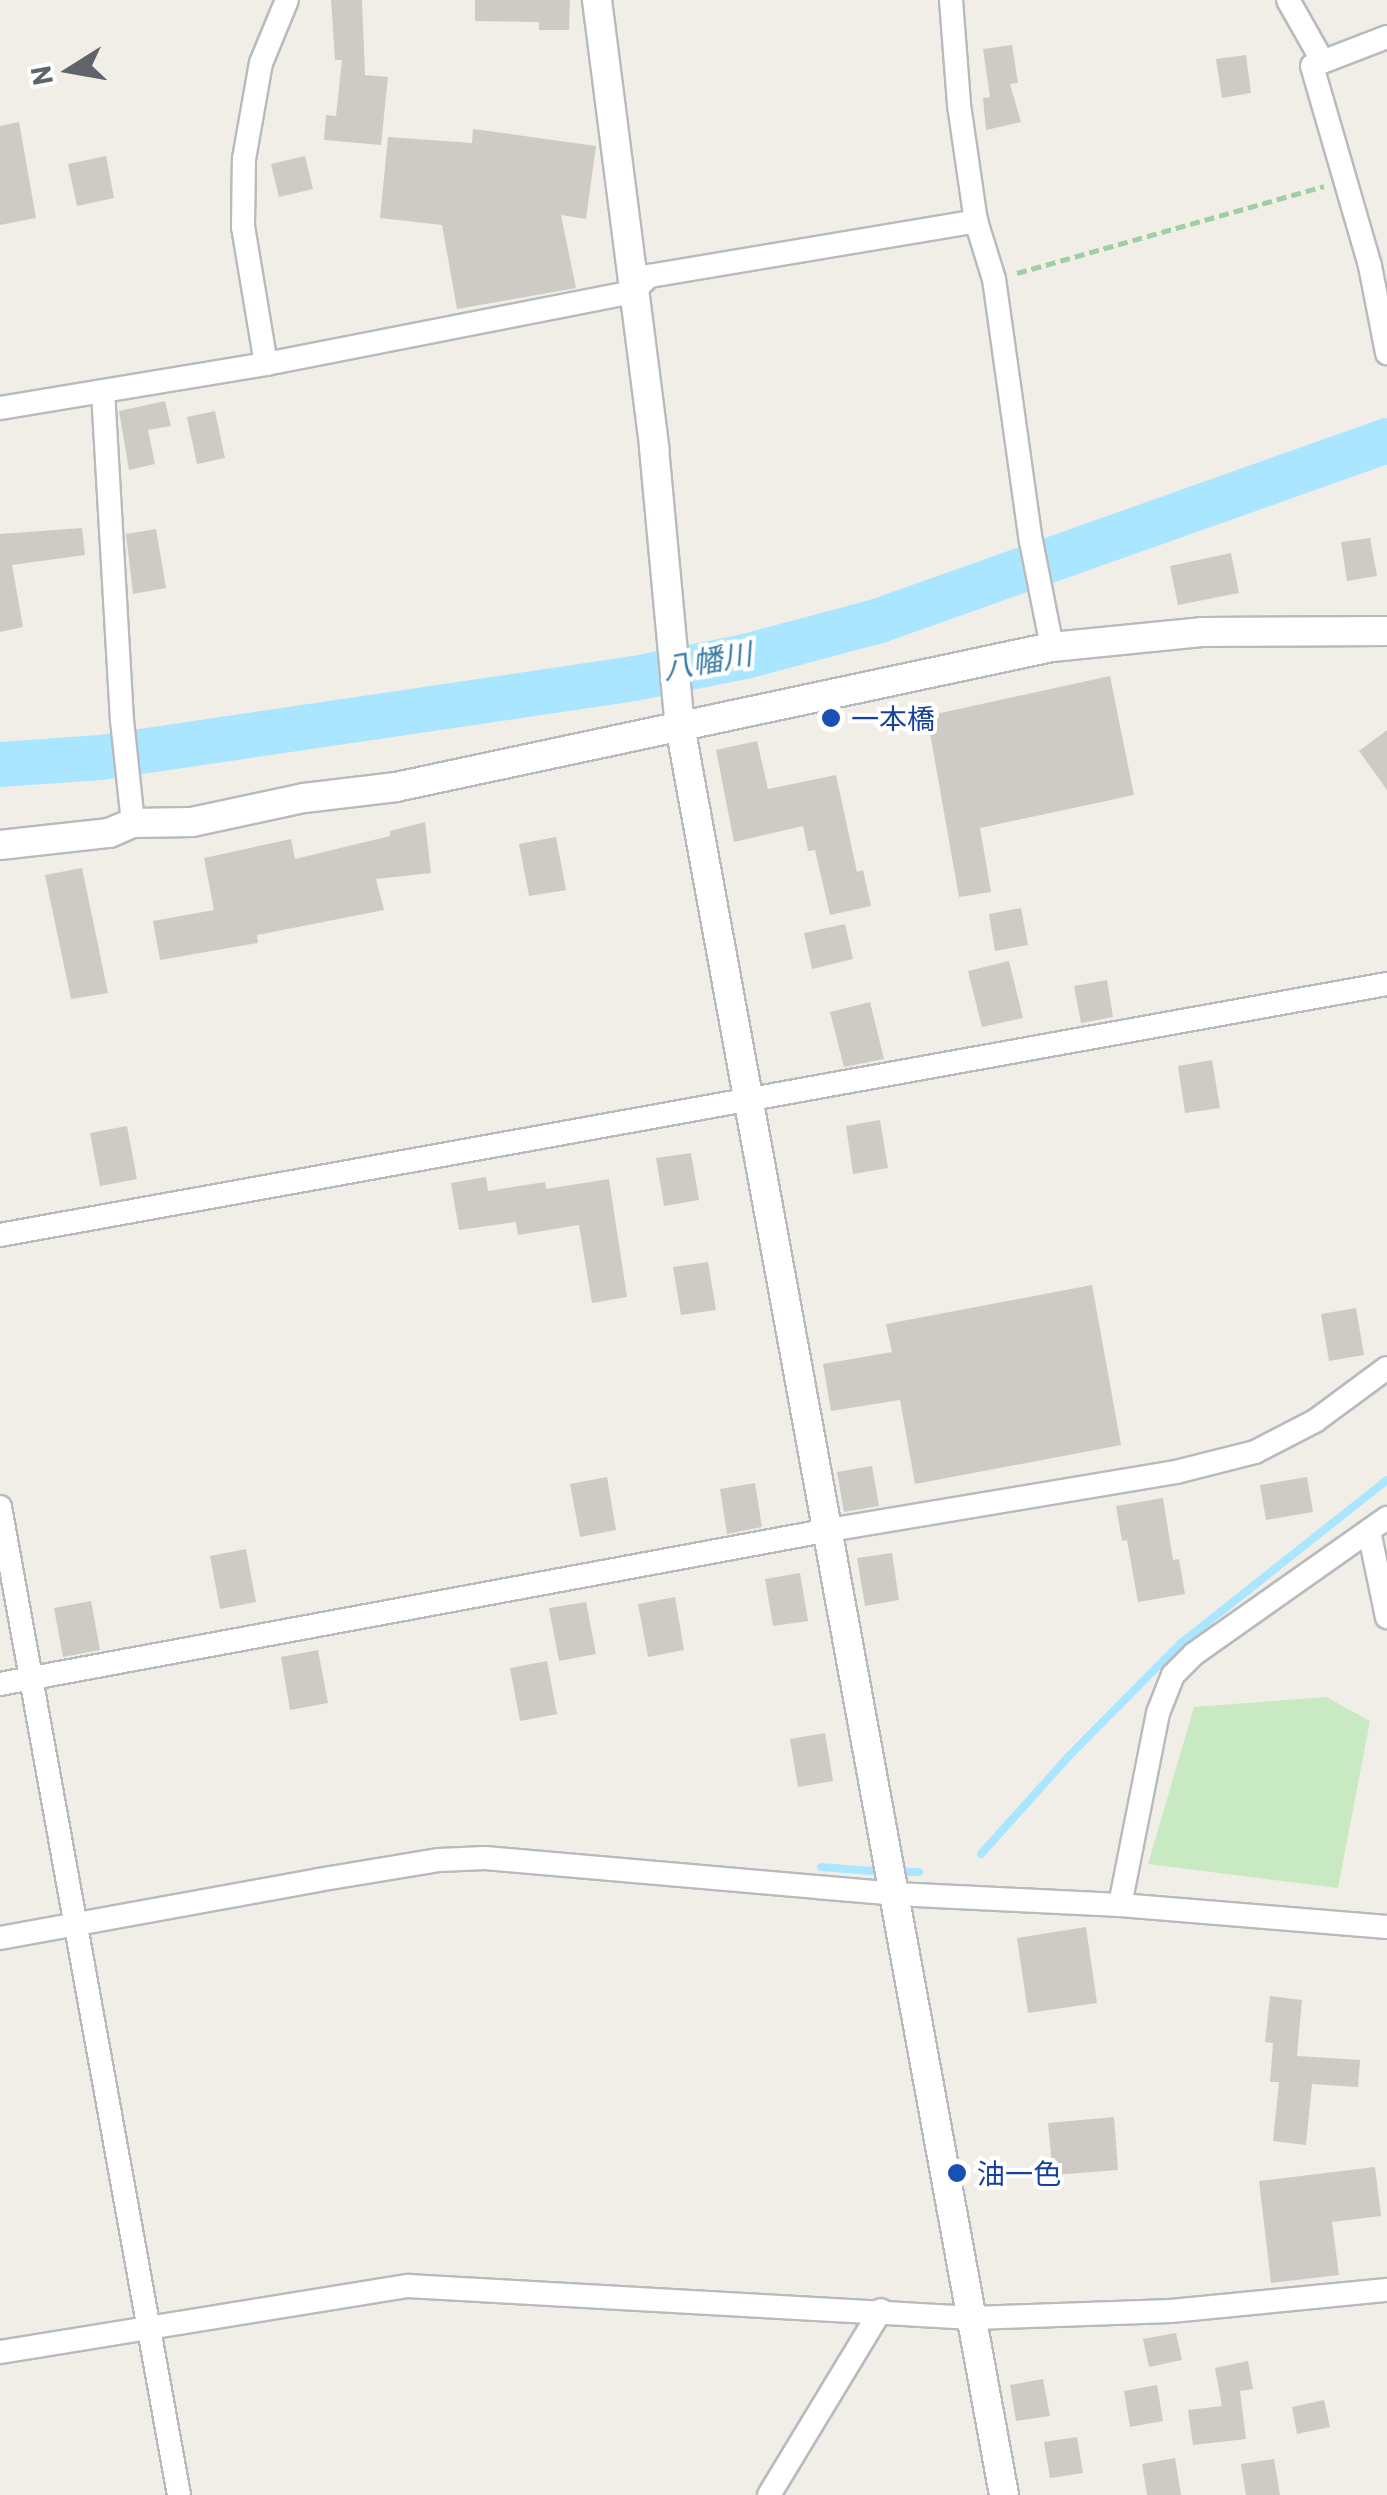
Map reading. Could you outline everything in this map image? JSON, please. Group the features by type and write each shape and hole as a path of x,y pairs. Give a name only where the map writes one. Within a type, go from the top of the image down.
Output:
{"street":[{"path":"266,364 243,226 244,158 261,63 287,0"},
{"path":"597,0 680,693 680,726 1004,2495"},
{"path":"951,0 959,104 976,220 994,280 1032,542 1052,646"},
{"path":"1288,0 1322,60"},
{"path":"1387,37 1312,66 1370,266 1387,353"},
{"path":"0,408 266,364 634,292 649,276 976,220"},
{"path":"103,392 122,720 133,824"},
{"path":"0,846 109,833 133,824 192,822 304,798 396,788 1052,646 1200,632 1387,631"},
{"path":"0,1235 1387,984"},
{"path":"0,1684 830,1530 1176,1472 1255,1452 1315,1421 1387,1368"},
{"path":"0,1507 178,2495"},
{"path":"1120,1905 1158,1713 1174,1675 1194,1654 1378,1525 1387,1617"},
{"path":"0,1938 439,1860 485,1858 895,1894 1120,1905 1387,1927"},
{"path":"0,2352 148,2325 408,2286 973,2318 1171,2310 1387,2290"},
{"path":"769,2495 881,2310"}],"path":[{"path":"994,280 1346,180"}],"green space":[{"path":"1326,1697 1370,1721 1338,1888 1148,1864 1194,1707"}],"building":[{"path":"331,0 362,0 365,75 388,77 381,145 324,140 326,115 336,116 342,60 335,60"},
{"path":"475,0 570,0 569,30 539,30 539,22 475,21"},
{"path":"1012,45 1018,83 1010,84 1021,122 986,130 983,98 990,97 983,49"},
{"path":"1246,55 1251,93 1222,98 1216,59"},
{"path":"19,122 36,218 0,225 0,126"},
{"path":"473,129 596,146 586,219 561,215 576,288 457,309 442,225 380,218 388,137 472,143"},
{"path":"106,156 114,198 77,206 68,164"},
{"path":"305,156 313,189 279,197 271,164"},
{"path":"165,401 171,426 148,430 155,464 129,470 119,411"},
{"path":"215,411 225,458 197,464 187,417"},
{"path":"82,528 85,555 12,565 23,627 0,632 0,534"},
{"path":"156,529 166,588 133,594 126,534"},
{"path":"1370,538 1377,576 1347,581 1341,542"},
{"path":"1231,553 1239,593 1178,605 1170,566"},
{"path":"1110,676 1134,795 980,828 991,892 959,897 927,716"},
{"path":"1387,730 1387,790 1359,751"},
{"path":"757,741 768,789 836,775 857,872 863,870 871,906 830,915 815,850 808,851 803,826 734,842 716,750"},
{"path":"425,822 431,873 376,879 384,910 257,935 258,943 160,960 153,921 214,910 204,858 291,839 295,859 390,836 390,831"},
{"path":"556,837 566,890 529,896 519,844"},
{"path":"82,868 108,993 71,999 45,875"},
{"path":"1021,908 1028,945 995,951 989,914"},
{"path":"845,924 853,959 812,969 804,933"},
{"path":"1009,961 1023,1018 982,1027 968,971"},
{"path":"1107,980 1113,1017 1081,1023 1074,986"},
{"path":"870,1002 884,1059 844,1067 830,1012"},
{"path":"1212,1060 1220,1108 1185,1113 1178,1066"},
{"path":"880,1120 888,1168 853,1174 846,1126"},
{"path":"127,1126 137,1179 100,1186 90,1133"},
{"path":"691,1153 699,1200 664,1206 656,1158"},
{"path":"486,1177 488,1191 545,1182 546,1189 609,1179 627,1297 592,1303 579,1225 518,1235 516,1222 459,1230 451,1183"},
{"path":"708,1262 716,1310 681,1315 673,1267"},
{"path":"1092,1285 1121,1445 915,1484 900,1400 831,1411 823,1364 892,1352 886,1324"},
{"path":"1356,1308 1364,1355 1329,1361 1321,1314"},
{"path":"872,1466 879,1506 844,1512 837,1472"},
{"path":"607,1477 616,1530 580,1537 570,1484"},
{"path":"1307,1477 1313,1512 1266,1520 1260,1485"},
{"path":"755,1483 762,1527 727,1534 720,1489"},
{"path":"1163,1498 1173,1560 1179,1559 1185,1594 1138,1602 1127,1540 1122,1541 1116,1506"},
{"path":"246,1549 256,1602 220,1609 210,1556"},
{"path":"892,1553 899,1600 865,1606 857,1558"},
{"path":"800,1573 808,1621 773,1626 765,1579"},
{"path":"675,1597 684,1650 648,1657 638,1604"},
{"path":"91,1601 100,1650 63,1657 54,1608"},
{"path":"586,1602 596,1654 559,1661 549,1608"},
{"path":"318,1650 328,1703 290,1710 281,1657"},
{"path":"547,1661 557,1714 520,1721 510,1668"},
{"path":"825,1733 833,1781 798,1787 790,1739"},
{"path":"1086,1927 1097,2003 1028,2013 1017,1938"},
{"path":"1270,1996 1302,2000 1297,2056 1360,2060 1358,2087 1312,2084 1306,2145 1273,2141 1279,2082 1270,2082 1273,2043 1265,2042"},
{"path":"1114,2117 1118,2170 1053,2175 1048,2123"},
{"path":"1375,2167 1381,2216 1332,2222 1339,2275 1271,2283 1259,2181"},
{"path":"1176,2333 1182,2360 1149,2367 1143,2339"},
{"path":"1248,2361 1253,2389 1240,2391 1246,2439 1193,2445 1188,2410 1222,2406 1215,2368"},
{"path":"1043,2379 1050,2416 1016,2421 1010,2385"},
{"path":"1157,2385 1163,2421 1130,2427 1124,2391"},
{"path":"1324,2400 1330,2427 1297,2434 1292,2407"},
{"path":"1077,2437 1083,2473 1050,2478 1044,2442"},
{"path":"1175,2458 1181,2495 1147,2495 1142,2464"},
{"path":"1274,2459 1280,2495 1246,2495 1241,2464"}],"waterway":[{"name":"八幡川","path":"0,764 100,757 634,678 745,656 879,620 1387,440"},
{"path":"981,1854 1068,1757 1180,1644 1387,1480"},
{"path":"821,1867 872,1871"},
{"path":"905,1872 919,1872"}],"place":[{"name":"一本橋","path":"831,718"},
{"name":"油一色","path":"957,2173"}]}
